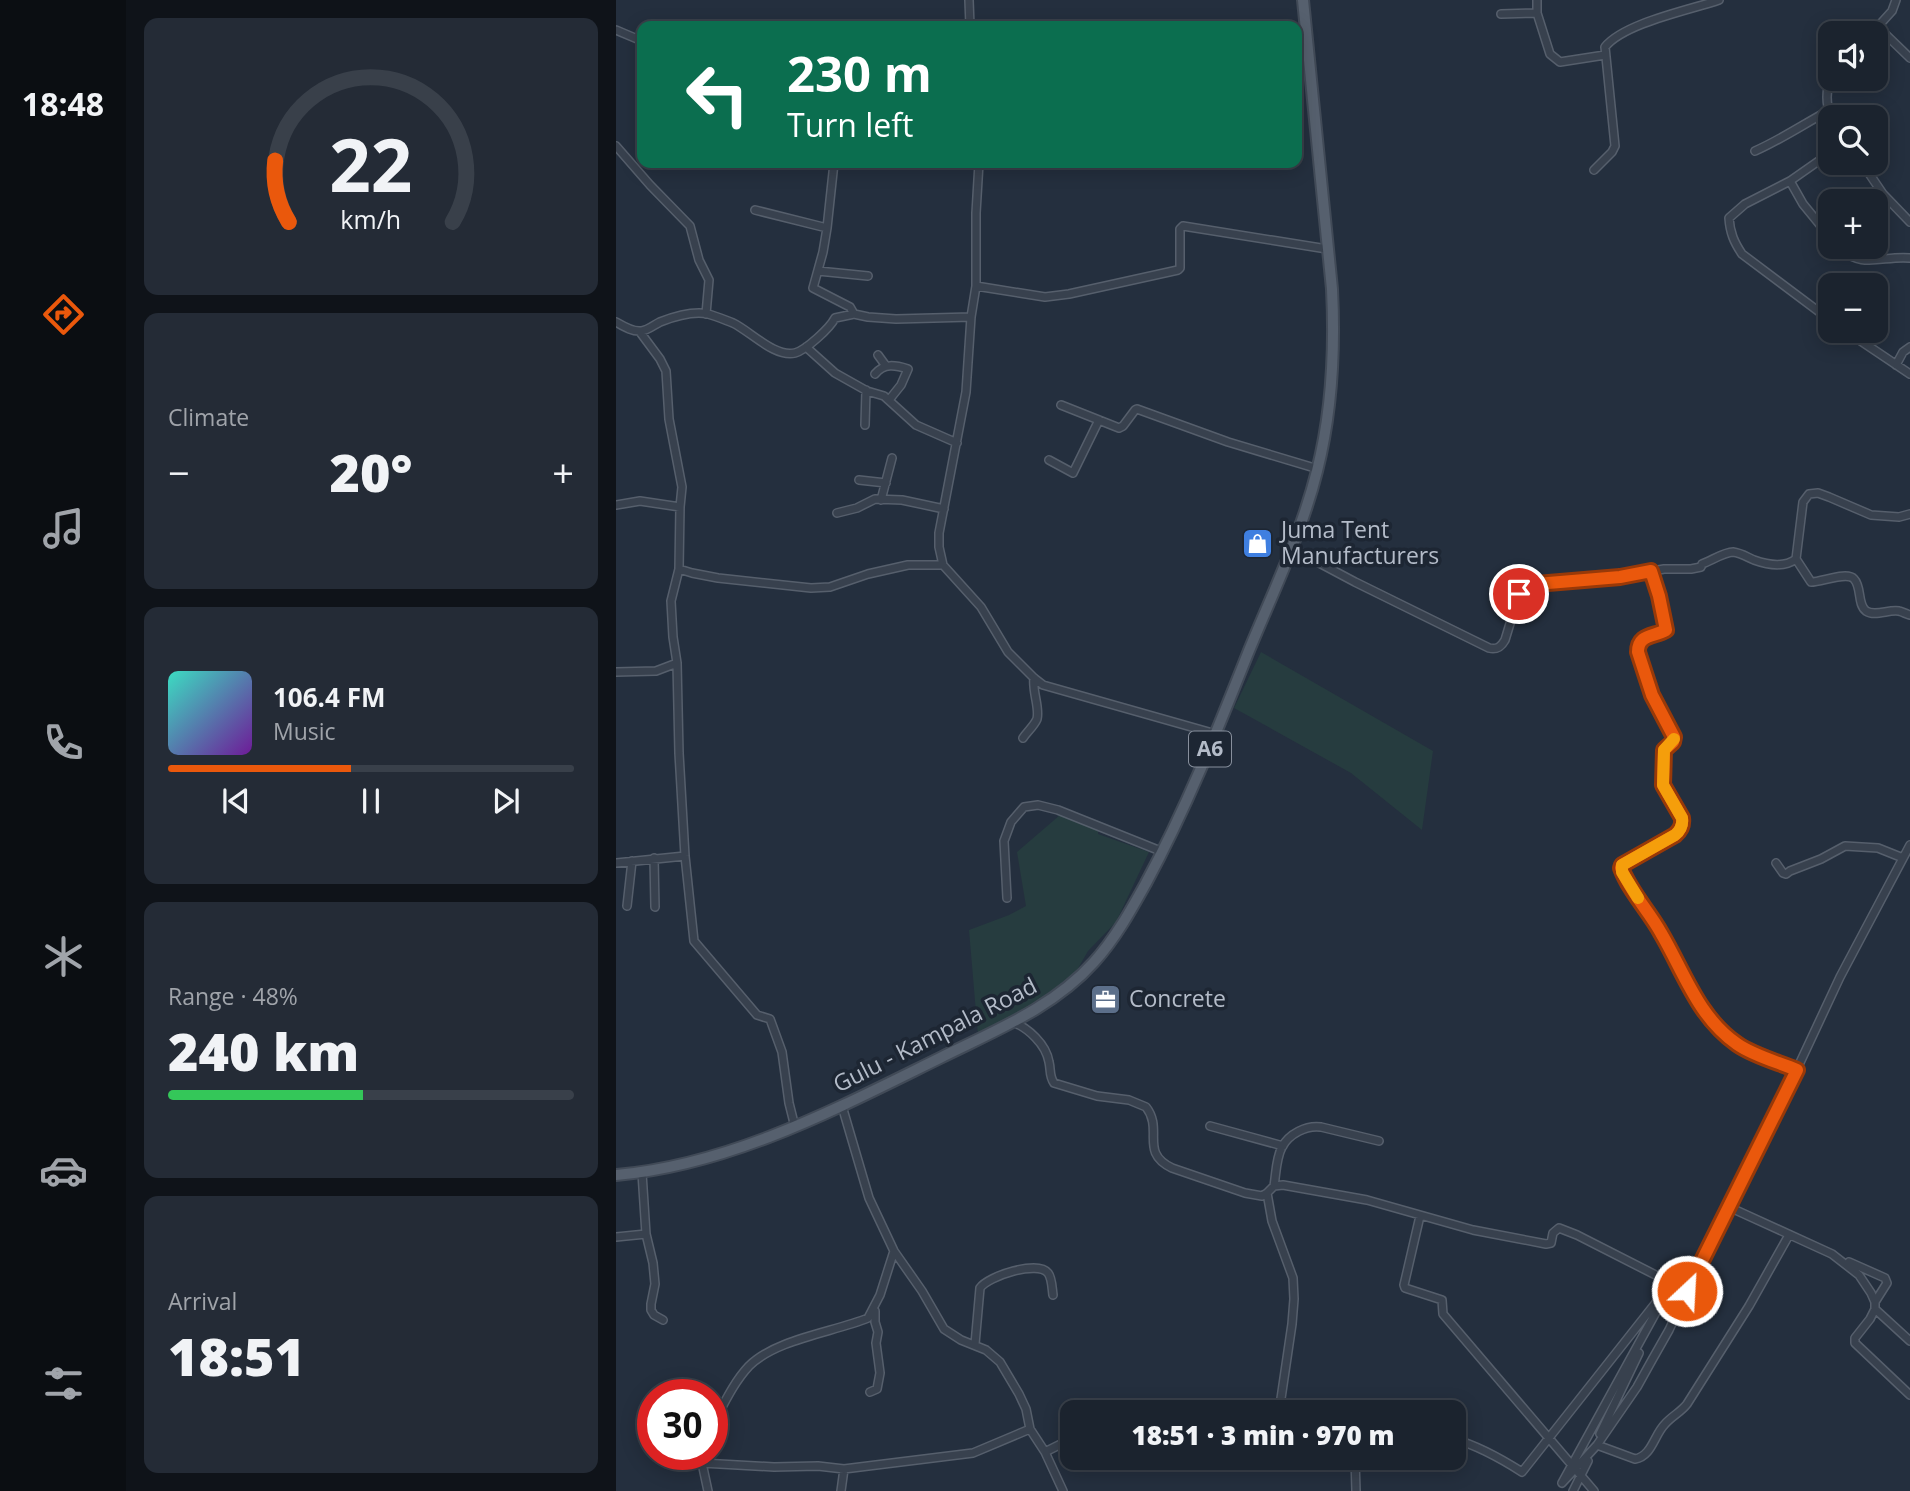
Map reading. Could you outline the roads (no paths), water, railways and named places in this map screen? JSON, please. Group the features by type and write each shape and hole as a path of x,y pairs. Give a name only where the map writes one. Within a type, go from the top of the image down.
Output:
{"main road":[{"name":"Gulu - Kampala Road","path":"616,1175 642,1173 702,1159 842,1106 1050,1001 1095,961 1118,930 1163,852 1216,734 1293,549 1318,469 1330,392 1332,289 1303,0"}],"street":[{"path":"969,0 970,21"},
{"path":"1536,0 1537,13 1550,54 1554,58 1560,62 1605,55"},
{"path":"1594,170 1615,146 1605,47 1614,39 1660,17 1719,0"},
{"path":"1883,21 1892,11 1896,0"},
{"path":"1501,14 1537,13"},
{"path":"616,30 637,39"},
{"path":"1888,40 1910,58"},
{"path":"1755,150 1818,120"},
{"path":"616,146 691,226 699,260 709,280 706,314"},
{"path":"1818,161 1790,181 1745,204 1729,218 1730,231 1742,254 1818,311"},
{"path":"833,168 827,228 813,288 850,307 854,314"},
{"path":"979,168 976,286 966,392 939,533 943,565 981,607 1008,652 1043,685 1216,734"},
{"path":"1870,175 1883,194 1910,222"},
{"path":"1790,181 1803,204 1818,222"},
{"path":"755,210 827,228"},
{"path":"976,286 1045,297 1178,270 1180,229 1184,226 1327,249"},
{"path":"1888,259 1910,258"},
{"path":"1857,259 1886,259"},
{"path":"818,271 868,275"},
{"path":"640,332 663,321 696,313 706,314 735,324 784,353 795,353 806,347 835,318 854,314 896,318 971,317"},
{"path":"616,322 640,332 666,371 669,419 682,487 679,569 671,601 677,663 685,856 694,941 757,1015 770,1019 782,1052 795,1126"},
{"path":"1864,343 1910,374"},
{"path":"806,347 835,373 866,390 884,396 916,425 957,443"},
{"path":"1896,365 1903,352 1910,347"},
{"path":"878,355 886,366"},
{"path":"875,374 881,367 886,366 908,369 901,385 889,400"},
{"path":"865,425 866,390"},
{"path":"1061,405 1120,428 1137,410 1228,442 1318,469"},
{"path":"1049,460 1073,473 1099,420"},
{"path":"881,499 892,458"},
{"path":"859,480 886,484"},
{"path":"1910,514 1899,517 1871,515 1818,493 1809,494 1803,502 1796,559 1811,582 1842,576 1854,578 1858,584 1862,605 1868,612 1899,611 1910,615"},
{"path":"837,513 857,508 875,499 902,500 944,509"},
{"path":"616,505 640,501 680,508"},
{"path":"1293,549 1489,649 1502,646 1524,585 1620,577 1673,568 1696,569 1732,552 1780,565 1789,564 1796,559"},
{"path":"679,569 718,578 811,588 830,587 867,574 908,565 943,565"},
{"path":"1651,571 1666,630 1646,636 1638,646 1638,652 1652,695 1674,737 1673,742 1664,750 1663,785 1683,823 1675,835 1621,868 1661,932 1700,1007 1709,1018 1738,1044 1797,1070"},
{"path":"616,672 656,671 677,663"},
{"path":"1023,738 1036,721 1038,711 1034,678"},
{"path":"1007,898 1004,841 1011,822 1024,807 1038,805 1058,810 1163,852"},
{"path":"1672,1283 1562,1483 1597,1445 1637,1387 1669,1330 1852,954 1910,845"},
{"path":"1776,863 1786,874 1845,846 1878,848 1903,858"},
{"path":"616,863 685,856"},
{"path":"654,858 655,907"},
{"path":"627,906 632,861"},
{"path":"1013,1022 1027,1027 1043,1049 1049,1059 1051,1080 1054,1083 1097,1096 1129,1100 1146,1107 1153,1119 1156,1155 1161,1161 1245,1193 1259,1196 1267,1194 1274,1186 1283,1146 1299,1131 1312,1126 1380,1141"},
{"path":"842,1106 869,1198 894,1251 944,1329 991,1353 1006,1370 1026,1409 1030,1429 1045,1452 1063,1491"},
{"path":"1210,1126 1283,1146"},
{"path":"642,1173 646,1234 655,1284 651,1310 663,1320"},
{"path":"1274,1186 1283,1185 1367,1200 1495,1235 1548,1244 1555,1230 1559,1228 1577,1234 1687,1291"},
{"path":"1267,1194 1272,1221 1293,1278 1292,1324 1281,1400"},
{"path":"1729,1207 1838,1258 1859,1275 1875,1305 1910,1342"},
{"path":"1420,1216 1410,1253 1405,1289 1442,1300 1443,1314 1594,1491"},
{"path":"616,1237 646,1234"},
{"path":"1597,1445 1635,1459 1646,1454 1661,1429 1687,1404 1749,1306 1789,1236"},
{"path":"728,1398 738,1380 761,1356 810,1335 869,1318 894,1251"},
{"path":"1838,1258 1885,1278 1887,1283 1870,1319 1855,1338 1855,1343 1910,1395"},
{"path":"975,1344 980,1288 985,1282 1009,1272 1034,1268 1044,1270 1050,1275 1053,1295"},
{"path":"1466,1443 1522,1472 1672,1283"},
{"path":"1573,1491 1672,1283"},
{"path":"870,1392 877,1389 880,1373 875,1307"},
{"path":"728,1462 774,1467 818,1466 844,1469 973,1453 1030,1429"},
{"path":"1045,1452 1060,1444"},
{"path":"841,1491 844,1469"},
{"path":"704,1470 708,1491"},
{"path":"1355,1470 1356,1491"}],"place":[{"name":"Juma Tent Manufacturers","path":"1258,543"},
{"name":"Concrete","path":"1106,999"}]}
